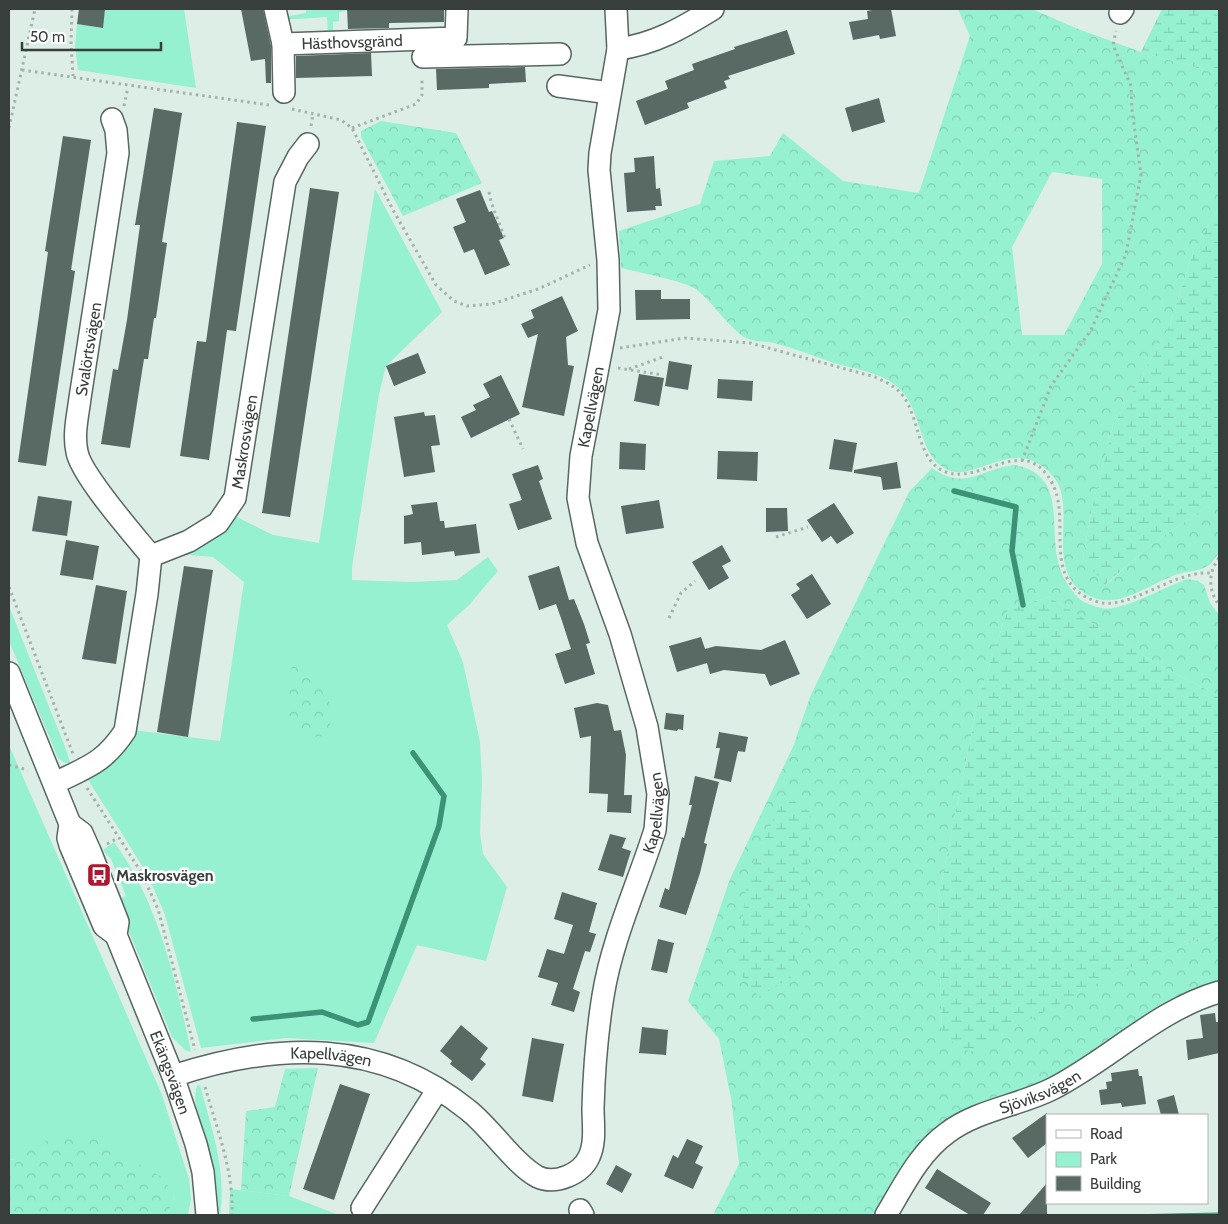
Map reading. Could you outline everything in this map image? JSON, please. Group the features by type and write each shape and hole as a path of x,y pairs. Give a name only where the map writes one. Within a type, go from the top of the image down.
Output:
{"street":[{"name":"Hästhovsgränd","path":"275,9 283,44 283,102"},
{"path":"457,9 459,46"},
{"name":"Kapellvägen","path":"173,1076 207,1065 300,1051 336,1054 367,1060 412,1076 455,1099 480,1119 519,1161 538,1176 551,1180 568,1176 581,1168 589,1157 592,1147 596,1064 603,996 612,958 655,830 658,808 654,760 639,694 587,542 579,503 578,486 581,456 610,310 608,260 599,170 600,153 618,49 616,9"},
{"path":"618,49 638,46 670,35 713,9"},
{"name":"Hästhovsgränd","path":"283,44 459,46 560,54"},
{"name":"Hästhovsgränd","path":"423,57 459,46"},
{"path":"558,86 610,93"},
{"name":"Svalörtsvägen","path":"112,119 116,130 118,153 80,398 76,431 77,453 84,470 151,556"},
{"name":"Maskrosvägen","path":"151,556 189,541 218,523 235,498 285,182 298,157 308,144"},
{"path":"55,783 96,763 112,750 125,731 146,600 151,556"},
{"name":"Ekängsvägen","path":"9,673 70,824 68,838 70,845 104,926 116,935 173,1076 203,1172 207,1215"},
{"name":"Sjöviksvägen","path":"886,1215 916,1167 946,1133 974,1118 1054,1088 1171,1013 1200,998 1219,992"},
{"path":"362,1208 438,1089"}],"path":[{"path":"9,128 10,113 22,70 35,9"},
{"path":"72,9 71,43 73,76"},
{"path":"1022,460 1051,386 1091,330 1126,254 1141,175 1132,110 1131,86 1113,45 1122,11"},
{"name":"Hästhovsgränd","path":"352,128 416,104 422,95 423,57"},
{"path":"22,70 73,76 128,87 283,102 341,120 352,128 393,210 436,285 454,301 467,306 492,304 524,294 597,262 608,260"},
{"path":"489,192 506,241"},
{"path":"615,349 685,338 750,343 875,377 902,394 910,406 930,460 936,467 947,473 960,475 1006,461 1022,460 1036,465 1052,484 1058,502 1059,544 1064,572 1081,594 1101,602 1113,603 1126,600 1180,577 1210,573"},
{"path":"628,370 664,357"},
{"path":"600,365 663,375"},
{"path":"509,419 523,449"},
{"path":"776,537 808,527"},
{"path":"1219,558 1210,573 1211,587 1219,605"},
{"path":"670,618 681,593 695,581"},
{"path":"9,587 76,763"},
{"path":"9,765 32,771"},
{"path":"86,785 141,872 158,909 196,1052"},
{"path":"203,1080 230,1175 233,1196 232,1215"}],"green space":[{"path":"105,9 184,9 196,88 78,70 75,47 77,24 102,28"},
{"path":"306,9 347,9 347,11 339,12 339,21 333,22 333,30 337,32 328,38 327,17 280,20 286,13 289,16 306,13"},
{"path":"958,9 1032,9 1078,29 1141,52 1219,74 1219,208 1195,247 1168,329 1113,426 1092,508 1083,558 1106,585 1148,547 1219,498 1219,553 1205,567 1175,575 1124,598 1102,600 1092,597 1076,586 1067,573 1063,539 1063,504 1060,488 1052,475 1037,463 1023,458 1009,459 968,471 956,472 944,468 929,451 911,404 904,393 888,380 782,345 746,338 694,288 621,268 619,231 700,204 714,161 770,156 783,133 843,181 919,193 970,36","holes":["1052,172 1102,179 1102,264 1064,335 1022,335 1012,247"]},
{"path":"1162,9 1210,9 1219,11 1219,74 1141,52"},
{"path":"381,121 456,133 482,183 403,216 361,137 361,131"},
{"path":"375,189 442,312 386,366 379,394 352,567 352,580 412,582 457,580 488,557 498,571 469,605 447,625 463,662 480,742 482,780 480,833 483,854 507,887 486,961 417,945 374,1043 286,1038 201,1048 165,915 148,875 87,778 133,730 220,741 244,582 213,557 177,554 235,516 273,535 319,543"},
{"path":"1219,208 1219,498 1148,547 1105,585 1083,558 1092,508 1113,426 1168,329 1195,247"},
{"path":"1015,465 1034,472 1046,484 1052,499 1056,553 1061,572 1071,589 1082,601 1098,607 1113,608 1141,599 1187,579 1198,581 1204,585 1210,603 1219,615 1219,696 1166,669 1049,597 1008,609 979,696 938,900 942,1036 1111,976 1219,930 1219,986 1078,1068 959,1119 879,1215 713,1215 739,1164 731,1098 719,1039 688,1001 730,879 793,747 810,697 909,492 932,468 944,475 964,478 974,477"},
{"path":"1049,597 1166,669 1219,696 1219,930 1111,976 970,1052 942,1036 938,900 979,696 1008,609"},
{"path":"9,606 70,763 65,763 58,758 9,641"},
{"path":"294,661 316,682 333,708 328,736 302,738 289,722 287,681"},
{"path":"9,745 162,1095 189,1179 191,1199 188,1215 167,1215 175,1196 16,1159 9,1160"},
{"path":"784,795 810,812 807,918 791,977 759,997 737,970 747,878"},
{"path":"114,842 129,865 154,916 172,970 191,1052 185,1050 172,1037 116,900 126,896 111,859 103,850"},
{"path":"318,1068 289,1196 241,1190 246,1111 275,1107 285,1069"},
{"path":"200,1085 220,1165 222,1198 220,1215 213,1215 209,1151 196,1108 197,1086"},
{"path":"59,1133 96,1140 162,1177 175,1196 167,1215 9,1215 9,1160 16,1159"},
{"path":"230,1189 289,1196 339,1215 229,1215"}],"shaded area":[{"path":"1219,1213 1219,1215 1125,1215"}],"building":[{"path":"79,9 105,9 103,28 77,24"},
{"path":"241,9 263,9 271,46 271,83 266,83 265,59 251,61"},
{"path":"347,9 444,9 444,22 389,23 389,28 348,29"},
{"path":"891,9 896,36 880,39 879,35 853,40 849,22 868,19 867,11"},
{"path":"787,30 795,54 728,76 730,79 724,81 727,88 687,103 689,108 645,125 636,101 668,89 665,81 694,70 692,64 735,49 734,47"},
{"path":"371,53 372,76 296,78 296,56"},
{"path":"525,67 526,82 489,84 489,88 437,90 436,69"},
{"path":"879,98 885,122 852,132 845,108"},
{"path":"154,108 182,113 162,242 167,243 156,318 154,318 148,359 144,359 130,448 101,444 113,369 118,370 127,320 140,225 135,225"},
{"path":"237,122 266,126 236,331 227,330 209,460 180,456 197,341 206,342"},
{"path":"63,136 91,140 71,270 75,271 46,466 18,462 48,252 45,251"},
{"path":"654,156 656,189 660,188 662,206 655,206 656,210 627,212 624,173 635,172 634,158"},
{"path":"310,188 339,192 290,517 262,513"},
{"path":"480,190 489,212 492,211 504,238 499,240 510,265 485,275 474,249 464,253 453,227 466,222 456,199"},
{"path":"635,290 661,290 661,299 690,299 690,319 636,320"},
{"path":"562,296 578,331 566,337 568,365 574,366 564,416 522,407 538,334 528,338 521,324 534,318 531,310"},
{"path":"418,353 426,373 394,386 386,366"},
{"path":"669,361 692,365 688,390 665,386"},
{"path":"639,374 664,378 659,406 634,401"},
{"path":"501,375 520,414 471,438 461,417 476,410 473,405 490,397 483,384"},
{"path":"718,379 753,381 752,401 717,398"},
{"path":"424,412 425,416 435,415 440,445 431,446 435,472 404,477 394,417"},
{"path":"834,439 857,443 852,472 829,469"},
{"path":"620,442 646,444 645,470 619,469"},
{"path":"718,451 758,452 757,481 717,479"},
{"path":"897,462 901,488 883,490 881,477 854,473 854,470"},
{"path":"538,465 543,479 539,481 552,519 518,530 509,504 522,500 512,474"},
{"path":"38,496 72,501 67,536 32,531"},
{"path":"659,500 664,528 626,534 621,506"},
{"path":"437,502 440,521 444,521 445,528 476,524 480,553 455,556 454,551 422,555 421,542 404,544 404,516 413,514 411,505"},
{"path":"834,503 854,533 837,544 831,536 822,542 807,520"},
{"path":"766,508 787,508 788,531 766,532"},
{"path":"66,540 99,546 93,580 60,575"},
{"path":"722,545 731,561 722,566 729,578 709,590 692,562"},
{"path":"184,566 213,570 188,737 157,732"},
{"path":"559,566 569,600 574,599 584,624 590,643 586,644 595,674 565,684 555,654 571,649 562,621 556,604 539,610 528,576"},
{"path":"812,574 831,604 807,619 791,595 800,589 796,584"},
{"path":"96,585 127,591 116,664 82,659"},
{"path":"701,637 705,649 716,646 761,650 785,640 800,674 770,686 765,674 724,670 710,674 707,663 677,672 669,646"},
{"path":"597,703 608,705 614,731 621,730 626,755 624,795 632,795 631,813 607,812 608,794 589,793 591,736 580,738 574,708"},
{"path":"666,713 684,715 683,730 664,729"},
{"path":"719,732 748,737 745,752 738,751 731,782 714,778 720,748 716,748"},
{"path":"695,776 719,782 704,843 707,844 700,873 686,915 659,907 665,888 669,890 682,837 684,838 692,805 689,805"},
{"path":"610,834 626,838 622,848 631,851 623,877 598,870"},
{"path":"562,892 597,903 589,932 596,934 590,952 585,951 573,989 580,992 574,1012 551,1005 558,983 538,977 547,949 564,954 573,925 554,919"},
{"path":"658,939 674,943 667,973 651,970"},
{"path":"1215,1013 1216,1022 1219,1022 1219,1053 1188,1060 1186,1040 1203,1038 1200,1015"},
{"path":"461,1025 488,1048 480,1059 486,1064 472,1081 450,1064 452,1061 440,1051"},
{"path":"642,1027 668,1030 666,1055 639,1053"},
{"path":"532,1038 564,1044 553,1102 522,1096"},
{"path":"1138,1069 1139,1076 1142,1076 1146,1104 1122,1107 1121,1103 1101,1105 1099,1090 1107,1089 1106,1082 1112,1081 1111,1073"},
{"path":"340,1084 370,1094 334,1200 303,1189"},
{"path":"1174,1095 1179,1114 1161,1114 1157,1100"},
{"path":"1047,1113 1046,1144 1028,1158 1012,1138"},
{"path":"687,1139 703,1146 695,1163 703,1167 693,1189 664,1176 673,1155 678,1158"},
{"path":"616,1165 632,1174 622,1193 606,1184"},
{"path":"937,1169 991,1203 983,1215 970,1215 925,1188"},
{"path":"1046,1184 1047,1215 1019,1215"}],"waterway":[{"path":"954,491 1016,507 1012,551 1023,605"},
{"path":"253,1019 322,1012 358,1025 368,1022 439,826 444,796 413,753"}],"place":[{"name":"Maskrosvägen","path":"99,875"}]}
